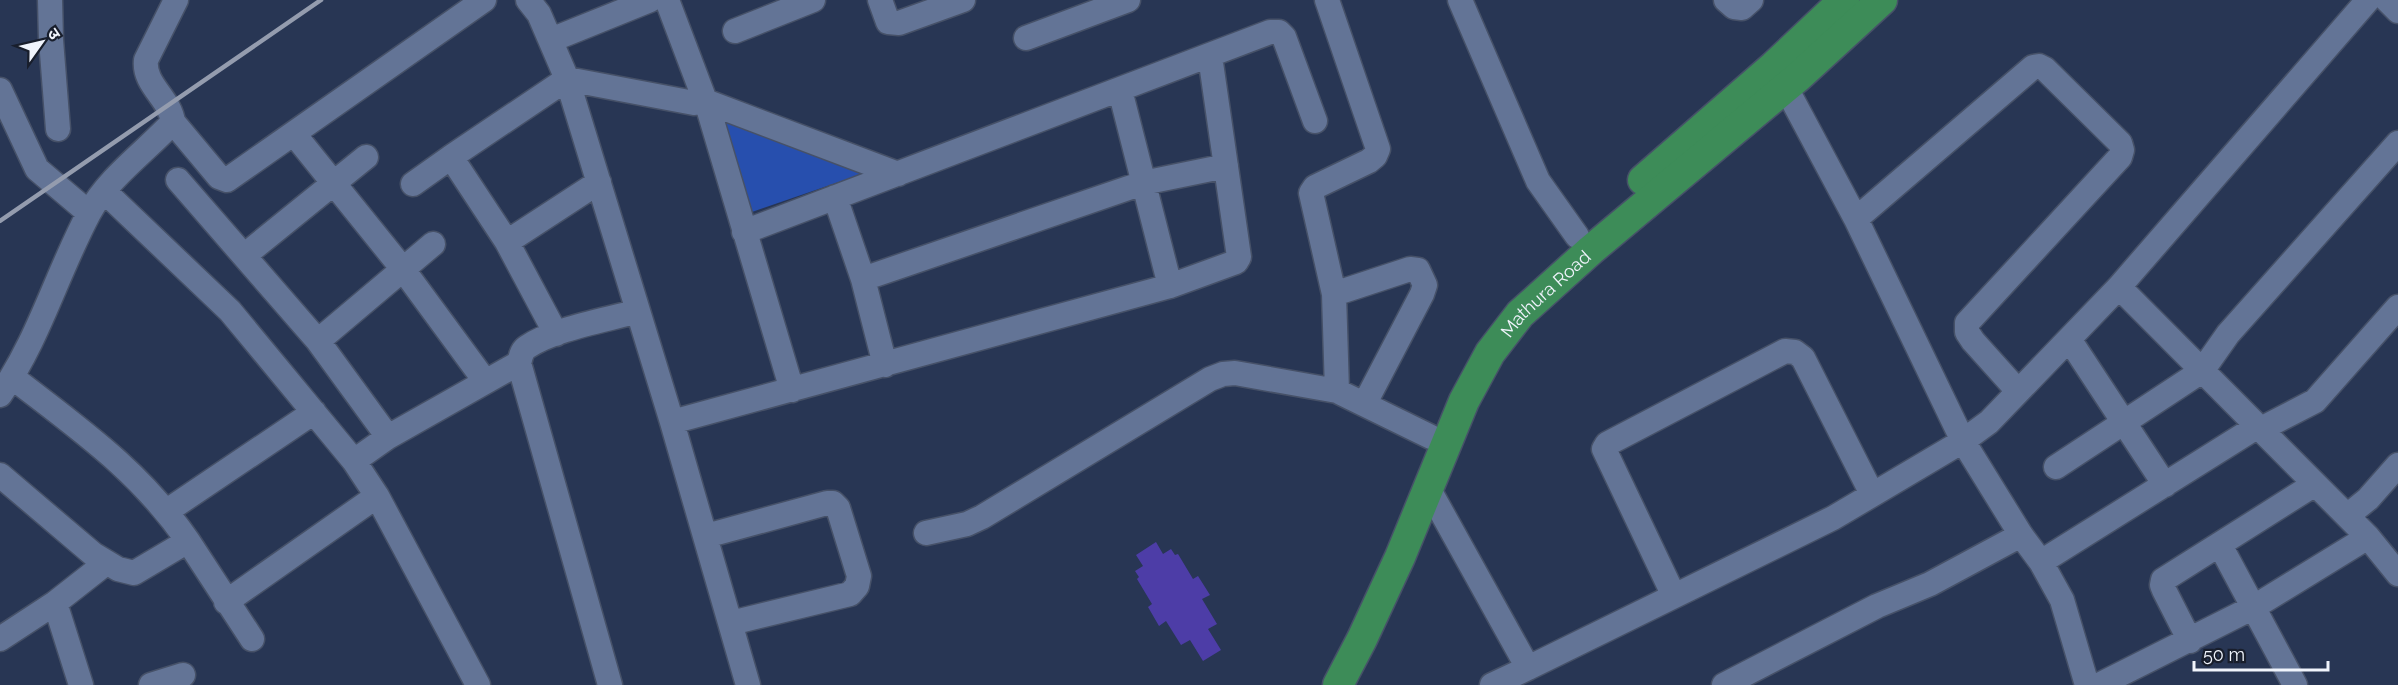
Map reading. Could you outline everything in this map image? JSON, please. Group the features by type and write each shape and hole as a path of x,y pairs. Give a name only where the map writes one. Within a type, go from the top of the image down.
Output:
{"main road":[{"name":"Mathura Road","path":"1315,685 1329,664 1431,437 1478,347 1518,291 1577,236 1774,66 1844,0"},
{"name":"Mathura Road","path":"1338,685 1400,557 1427,486 1464,401 1491,353 1520,314 1591,250 1786,88 1882,0"}],"street":[{"path":"50,0 58,129"},
{"path":"171,1 146,60 145,70 173,122 219,177 227,180 484,0"},
{"path":"528,0 539,14 567,79 672,422 748,685"},
{"path":"551,40 650,0"},
{"path":"667,0 705,101 792,390"},
{"path":"735,31 812,0"},
{"path":"880,0 888,22 899,23 963,0"},
{"path":"1026,38 1128,0"},
{"path":"1327,0 1378,149 1369,161 1315,187 1311,193 1334,294 1337,391"},
{"path":"1460,0 1538,181 1577,236"},
{"path":"1725,0 1734,7 1742,8 1751,0"},
{"path":"1492,685 1833,518 1963,441 1989,422 2119,287 2368,0"},
{"path":"2387,0 2398,11"},
{"path":"744,232 1270,32 1279,32 1284,37 1315,121"},
{"path":"672,422 1170,286 1236,262 1239,257 1210,56"},
{"path":"1856,219 2033,67 2039,66 2045,69 2120,143 2122,150 2120,157 1966,323 1967,332 1973,341 2018,391"},
{"path":"413,184 567,79 694,103 705,101 898,174"},
{"path":"1786,88 1856,219 1963,441 2021,535 2041,562 2062,600 2087,685"},
{"path":"0,90 37,169 89,213"},
{"path":"1120,90 1170,286"},
{"path":"173,122 104,191 89,213 6,386 123,464 167,511 252,639"},
{"path":"294,134 402,268 485,381"},
{"path":"2056,467 2202,371 2228,334 2398,143"},
{"path":"245,255 366,157"},
{"path":"451,157 507,242 556,334"},
{"path":"862,279 1143,183 1226,166"},
{"path":"178,180 318,341 388,437"},
{"path":"507,242 599,182"},
{"path":"104,191 230,311 354,461 377,496 478,685"},
{"path":"836,197 862,279 885,365"},
{"path":"318,341 433,244"},
{"path":"1334,294 1410,269 1418,270 1425,285 1365,403"},
{"path":"2119,287 2368,537 2398,574"},
{"path":"2041,562 2258,426 2262,428 2315,401 2398,307"},
{"path":"610,685 519,363 521,354 526,348 556,334 638,311"},
{"path":"2068,339 2165,485"},
{"path":"1674,596 1604,449 1607,444 1785,351 1795,352 1803,358 1872,494"},
{"path":"354,461 388,437 519,363"},
{"path":"926,533 967,524 982,517 1223,374 1235,373 1337,391 1431,437"},
{"path":"167,511 314,412"},
{"path":"2347,516 2368,499 2398,465"},
{"path":"0,476 106,563 134,573 188,541"},
{"path":"2190,641 2162,585 2163,580 2315,484"},
{"path":"1427,486 1528,668"},
{"path":"226,602 377,496"},
{"path":"705,536 833,503 837,508 860,576 858,586 850,594 731,623"},
{"path":"1724,685 1876,606 1930,584 2021,535"},
{"path":"2099,685 2254,608 2368,537"},
{"path":"2220,545 2295,685"},
{"path":"0,639 55,603 106,563"},
{"path":"55,603 81,685"},
{"path":"151,685 183,675"}],"shaded area":[{"path":"723,116 865,173 752,212"}],"building":[{"path":"1156,542 1163,554 1171,549 1175,555 1178,554 1193,579 1198,576 1210,595 1202,599 1217,624 1208,629 1221,650 1203,661 1190,640 1181,645 1166,621 1159,626 1148,607 1152,604 1137,579 1139,577 1135,571 1143,566 1136,555"}],"railway":[{"path":"0,221 321,0"}]}
